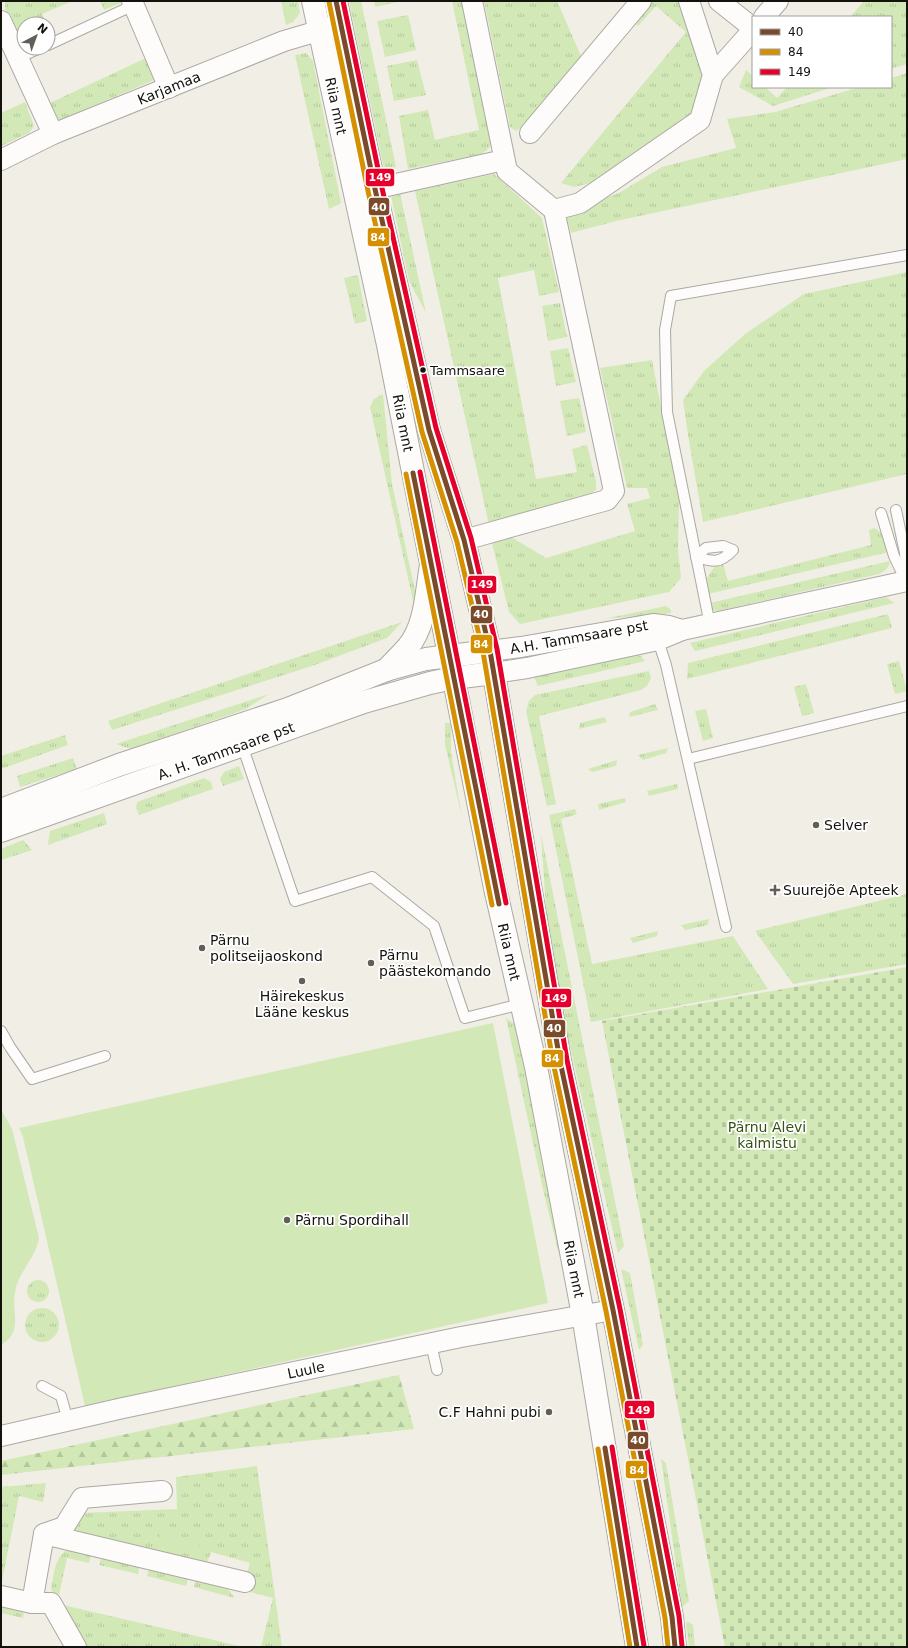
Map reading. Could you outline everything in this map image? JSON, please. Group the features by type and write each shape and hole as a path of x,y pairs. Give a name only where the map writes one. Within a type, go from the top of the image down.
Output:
{"main road":[{"name":"Riia mnt","path":"313,1 429,430 464,540 490,651 560,1061 613,1310 672,1617 675,1647"},
{"name":"Riia mnt","path":"336,1 341,24 388,345 495,888 536,1067 583,1315 637,1647"},
{"path":"386,670 408,647 417,632 424,608 431,564"},
{"name":"A.H. Tammsaare pst","path":"450,656 490,651"},
{"name":"A. H. Tammsaare pst","path":"1,810 119,766 288,709 386,670 426,659 450,656"},
{"name":"A.H. Tammsaare pst","path":"453,678 494,673"},
{"name":"A. H. Tammsaare pst","path":"1,831 364,702 406,689 453,678"}],"street":[{"path":"464,540 607,500 614,491 554,210 507,171 472,1"},
{"path":"530,133 641,1"},
{"path":"689,1 713,76"},
{"path":"719,1 752,28"},
{"path":"765,16 778,1"},
{"path":"133,3 169,88"},
{"path":"1,21 53,134"},
{"name":"Karjamaa","path":"1,160 53,134 284,41 341,24"},
{"path":"554,210 580,203 700,120 713,76 752,30"},
{"path":"365,191 504,160"},
{"name":"A.H. Tammsaare pst","path":"494,673 527,668 655,632 669,626 682,630 710,625 907,583"},
{"name":"A.H. Tammsaare pst","path":"490,651 655,632"},
{"name":"Luule","path":"1,1436 491,1331 613,1310"},
{"path":"44,1534 64,1527 82,1498 162,1491"},
{"path":"44,1534 245,1582"},
{"path":"32,1602 44,1534"},
{"path":"1,1596 32,1602 51,1603 76,1647"}],"lane":[{"path":"56,40 133,3"},
{"path":"18,58 22,56"},
{"path":"710,625 667,412 666,330 671,296 907,255"},
{"path":"896,510 905,553 907,583"},
{"path":"881,513 894,556 907,583"},
{"path":"655,632 666,665 726,927"},
{"path":"688,759 907,706"},
{"path":"242,745 294,901 372,877 434,926 465,1018 521,1004"},
{"path":"1,1031 10,1048 32,1079 105,1056"},
{"path":"431,1344 437,1370"},
{"path":"42,1386 61,1396 68,1421"}],"green space":[{"path":"5,1 73,1 42,14 43,16 16,16 16,37 5,9"},
{"path":"100,1 126,1 104,10"},
{"path":"281,1 298,1 300,13 293,22 286,25"},
{"path":"349,1 361,1 396,167 384,169"},
{"path":"374,1 402,1 375,7"},
{"path":"452,1 463,1 491,139 490,147 482,154 408,169 399,116 428,110 435,140 479,130"},
{"path":"484,1 557,1 581,56 522,127 516,131 510,127"},
{"path":"649,1 683,1 705,75 694,117 608,179 574,187 561,183 686,32 656,6 638,26 632,20"},
{"path":"864,1 907,1 907,64 892,69 892,16 851,16"},
{"path":"408,15 416,50 385,57 377,21"},
{"path":"306,53 313,61 341,203 329,209 295,55"},
{"path":"146,58 159,78 58,121 50,103"},
{"path":"417,60 426,95 394,101 387,66"},
{"path":"746,70 752,75 752,88 766,88 777,98 786,88 830,88 773,106 739,87"},
{"path":"907,73 907,159 616,221 571,233 565,211 619,193 662,167 736,148 727,119 775,112 857,88 892,88 892,78"},
{"path":"25,102 34,126 29,133 1,146 1,113"},
{"path":"494,174 542,218 559,292 539,296 534,270 498,278 536,479 577,472 572,449 587,445 596,482 596,490 589,495 489,525 415,191"},
{"path":"400,193 426,313 409,281 391,196"},
{"path":"907,272 907,474 703,522 683,400 704,371 745,334 804,294"},
{"path":"358,275 367,321 355,324 344,278"},
{"path":"560,303 567,337 548,341 542,306"},
{"path":"568,348 576,382 556,386 550,351"},
{"path":"652,360 679,501 678,550 681,578 669,592 520,624 509,612 491,539 508,535 546,558 635,531 627,504 650,498 647,488 627,488 600,368"},
{"path":"383,394 392,484 416,595 414,605 370,407 374,399"},
{"path":"579,398 586,432 567,436 560,401"},
{"path":"874,528 882,535 889,552 708,594 706,579 715,566 723,564 728,581 871,545 869,530"},
{"path":"890,561 889,566 879,574 718,611 713,610 710,603"},
{"path":"886,597 894,603 695,651 690,643"},
{"path":"666,606 671,610 671,613 604,619"},
{"path":"888,614 892,628 687,679 688,663"},
{"path":"402,622 387,638 312,666 112,730 108,721"},
{"path":"637,655 641,656 645,661 538,686 534,677"},
{"path":"899,661 907,691 895,694 887,664"},
{"path":"649,671 651,678 647,686 641,690 539,716 556,804 547,806 526,711 529,701 535,695"},
{"path":"806,684 814,713 802,716 794,687"},
{"path":"269,694 246,709 131,749 116,744"},
{"path":"655,704 658,710 629,717 630,712"},
{"path":"706,709 713,738 703,741 695,711"},
{"path":"604,717 607,722 579,729 580,723"},
{"path":"445,723 451,723 451,752 462,817 445,745"},
{"path":"65,735 68,745 1,769 1,756"},
{"path":"668,748 666,753 643,760 638,755"},
{"path":"73,758 77,769 20,787 17,776"},
{"path":"617,760 616,766 592,772 588,769"},
{"path":"239,766 244,779 223,786 220,779 224,772"},
{"path":"204,778 211,782 213,789 139,815 136,808 137,802"},
{"path":"677,784 678,789 649,796 647,791"},
{"path":"625,798 626,802 599,810 598,804"},
{"path":"575,809 577,814 561,819 592,964 733,936 768,989 591,1022 549,815"},
{"path":"104,813 107,824 48,845 50,831"},
{"path":"541,834 624,1246 618,1253 557,991 547,924"},
{"path":"23,840 32,850 1,860 1,849"},
{"path":"907,894 907,964 793,984 755,931"},
{"path":"709,919 708,925 685,930 681,925"},
{"path":"658,931 657,936 633,943 630,938"},
{"name":"Pärnu Alevi kalmistu","path":"907,967 907,1647 725,1647 602,1021"},
{"path":"506,1018 515,1024 556,1219 560,1259 542,1185"},
{"name":"Pärnu Spordihall","path":"493,1023 548,1303 85,1406 23,1137 19,1128"},
{"path":"1,1109 12,1129 39,1238 15,1292 15,1321 12,1334 8,1340 1,1345"},
{"path":"621,1269 630,1273 643,1345 639,1350"},
{"path":"38,1280 46,1283 49,1291 46,1299 38,1302 30,1299 27,1291 30,1283"},
{"path":"42,1308 48,1309 54,1313 58,1319 58,1331 54,1337 48,1341 42,1342 36,1341 30,1337 26,1331 25,1325 26,1319 30,1313 36,1309"},
{"path":"399,1375 414,1429 1,1475 1,1461"},
{"path":"661,1459 666,1463 689,1601 682,1607"},
{"path":"257,1466 282,1647 261,1647 273,1598 242,1590 250,1563 211,1552 206,1566 69,1533 81,1513 177,1509 176,1477"},
{"path":"46,1483 43,1502 19,1496 1,1586 1,1487"},
{"path":"162,1526 179,1529 178,1539 200,1544 198,1553 158,1544"},
{"path":"70,1548 92,1552 89,1563 67,1558 59,1595 56,1597 51,1589 54,1571 61,1555"},
{"path":"102,1555 140,1563 138,1574 99,1565"},
{"path":"150,1565 189,1575 186,1586 147,1576"},
{"path":"196,1579 223,1586 228,1589 234,1598 194,1587"},
{"path":"1,1601 24,1611 23,1618 1,1613"},
{"path":"63,1605 244,1647 86,1647"},
{"path":"688,1622 693,1625 695,1647 689,1647 686,1623"}],"transit line":[{"name":"40","path":"336,1 375,189 429,430 464,540 490,651 560,1061 613,1310 672,1617 675,1647"},
{"name":"149","path":"343,1 382,188 436,428 471,538 497,649 567,1060 620,1309 679,1616 682,1646"},
{"name":"84","path":"329,2 368,191 422,432 457,542 483,652 553,1062 606,1311 665,1618 668,1647"},
{"name":"149","path":"420,472 506,903"},
{"name":"40","path":"413,473 499,904"},
{"name":"84","path":"406,474 492,905"},
{"name":"149","path":"612,1447 644,1646"},
{"name":"40","path":"605,1448 637,1647"},
{"name":"84","path":"598,1449 630,1647"}],"place":[{"name":"Tammsaare","path":"423,370"},
{"name":"Selver","path":"816,825"},
{"name":"Suurejõe Apteek","path":"775,890"},
{"name":"Pärnu politseijaoskond","path":"202,948"},
{"name":"Pärnu päästekomando","path":"371,963"},
{"name":"Häirekeskus Lääne keskus","path":"302,981"},
{"name":"Pärnu Spordihall","path":"287,1220"},
{"name":"C.F Hahni pubi","path":"549,1412"}]}
